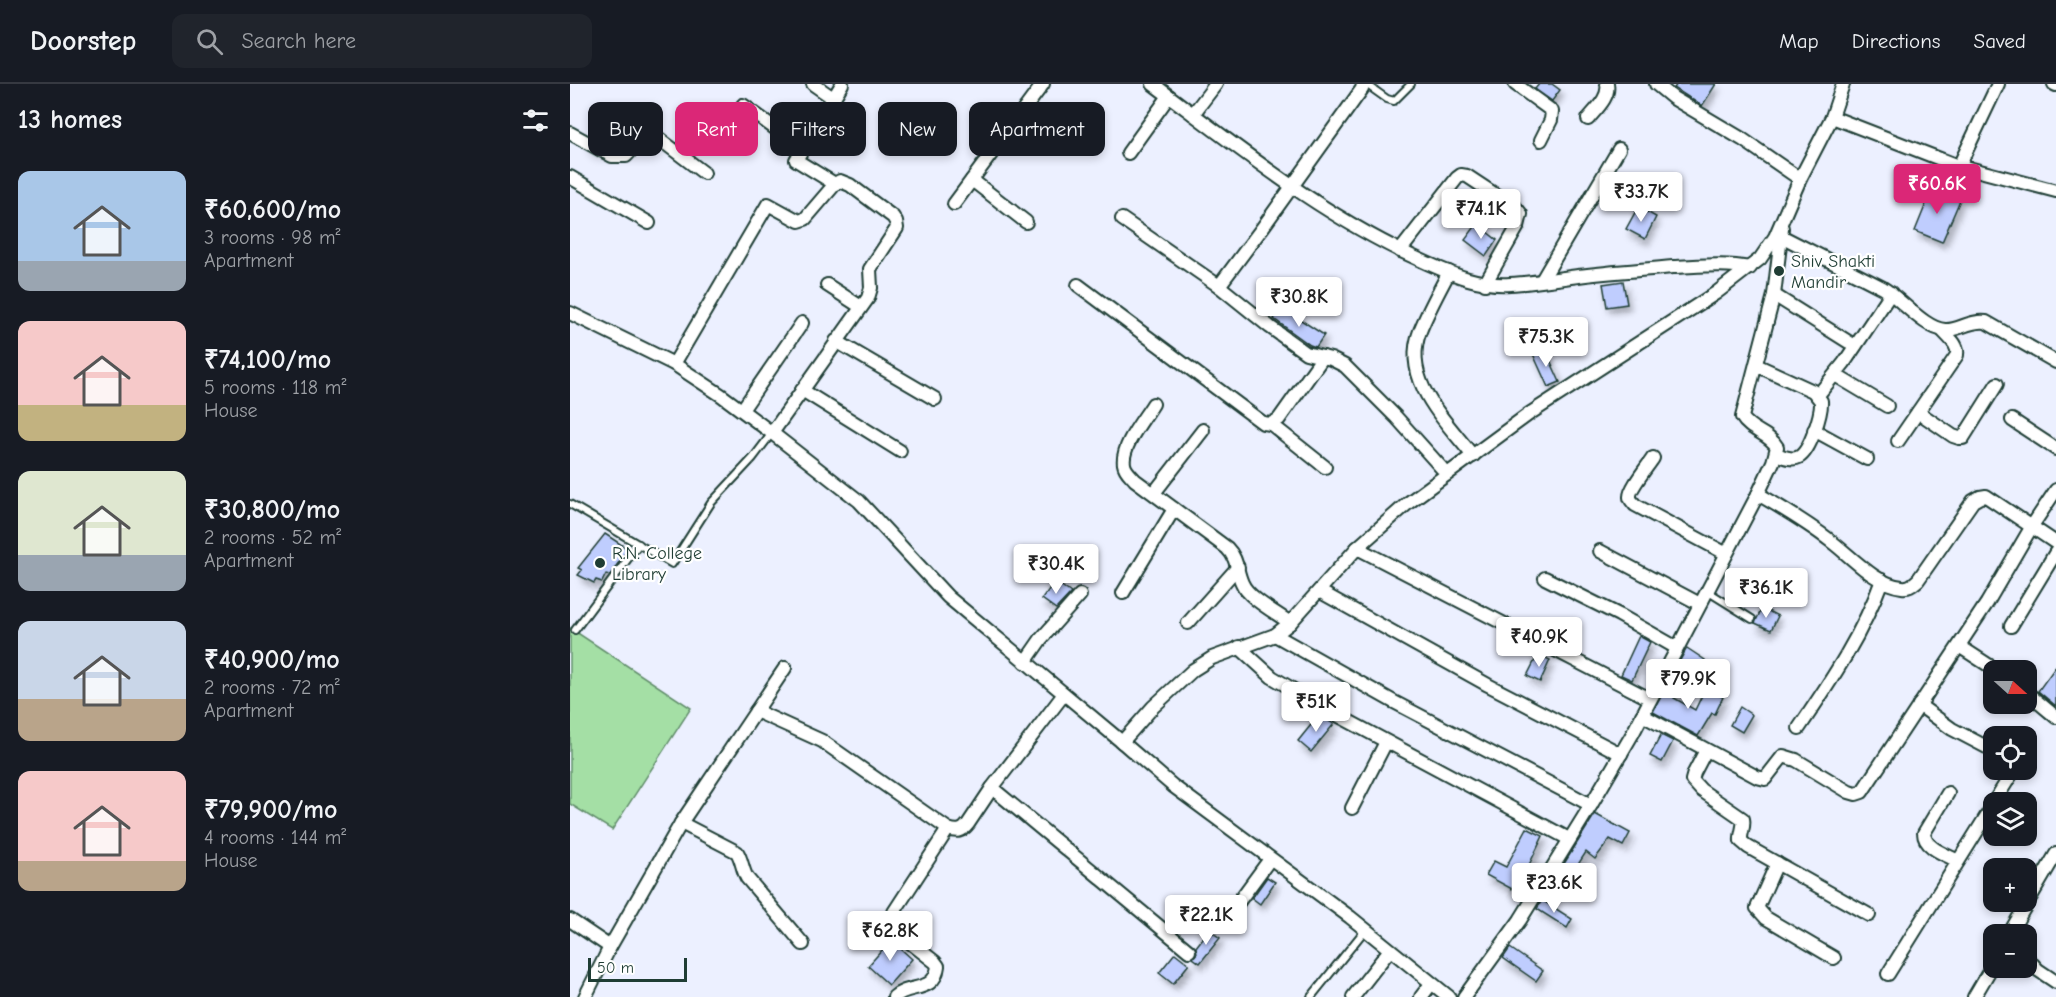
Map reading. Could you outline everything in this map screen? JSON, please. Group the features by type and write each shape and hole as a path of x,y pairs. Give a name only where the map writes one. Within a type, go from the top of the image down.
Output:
{"street":[{"path":"813,84 833,98"},
{"path":"831,102 842,84"},
{"path":"954,204 1042,84"},
{"path":"1153,84 1293,187 1341,219 1400,251 1449,272 1485,284 1509,284 1621,271 1710,264 1731,264 1750,268"},
{"path":"1193,114 1216,84"},
{"path":"1219,285 1293,187 1364,84"},
{"path":"1515,84 1552,111 1551,120 1541,140"},
{"path":"1588,119 1606,96 1608,89 1606,84"},
{"path":"1656,84 1673,98 1742,139 1800,179"},
{"path":"1122,742 1153,707 1193,670 1212,658 1275,635 1290,623 1357,548 1408,503 1529,414 1716,293 1750,268 1769,249 1800,179 1832,117 1843,84"},
{"path":"1959,166 1998,84"},
{"path":"1128,153 1169,96"},
{"path":"1832,117 1959,166 2056,192"},
{"path":"570,132 612,156 619,157 626,156 642,136 653,134 704,173"},
{"path":"1542,280 1619,148"},
{"path":"798,156 796,159 835,184"},
{"path":"1400,251 1457,178 1461,175 1467,176 1521,214 1518,226 1485,284"},
{"path":"570,177 649,223"},
{"path":"972,180 1026,222"},
{"path":"674,364 768,204 800,221 805,219 835,184 840,182 850,185 893,217 897,228 870,269 870,293 772,433"},
{"path":"1122,219 1219,285 1306,353 1339,362 1345,366 1396,417 1447,474"},
{"path":"1464,997 1506,940 1621,754 1758,494 1776,454 1777,447 1773,441 1745,423 1742,417 1774,295 1782,220"},
{"path":"1781,236 1891,293 1927,324 1942,330 1949,330 1978,321 1986,322 2056,362"},
{"path":"1449,272 1420,331 1416,368 1420,383 1427,395 1473,456"},
{"path":"827,285 861,307"},
{"path":"1078,285 1256,418 1263,423 1271,424 1325,467"},
{"path":"1818,395 1835,375 1891,293"},
{"path":"1774,295 1855,346"},
{"path":"570,313 674,364 772,433 859,501 948,597 1173,786 1365,929 1389,951 1449,997"},
{"path":"742,410 802,323"},
{"path":"1898,441 1957,355 1958,350 1955,344 1942,330"},
{"path":"836,341 935,399"},
{"path":"1271,424 1279,419 1323,357"},
{"path":"1756,365 1818,395 1821,401 1822,410 1799,457 1787,458 1776,454"},
{"path":"1835,375 1887,406"},
{"path":"1918,412 1953,436 1963,438 1997,384"},
{"path":"802,390 900,451"},
{"path":"1153,404 1126,449 1124,463 1127,471 1135,480 1227,548 1235,556 1245,590 1290,623"},
{"path":"2012,420 2056,449"},
{"path":"1154,494 1203,430"},
{"path":"1814,430 1867,459"},
{"path":"1653,458 1632,489 1629,495 1630,500 1725,553"},
{"path":"1642,715 1757,777 1765,779 1783,756 1856,794 1862,792 1869,785 1919,705 1995,592 2032,526 2056,490"},
{"path":"1758,494 1798,518 1882,580 1905,588 1912,586 1918,580 1974,501 1980,497 1986,496 2056,543"},
{"path":"1123,593 1174,508"},
{"path":"1357,548 1650,699"},
{"path":"1600,551 1700,604"},
{"path":"2011,626 2056,552"},
{"path":"1188,623 1238,567"},
{"path":"1545,578 1619,615 1677,648"},
{"path":"1799,728 1837,670 1870,611 1882,580"},
{"path":"1319,591 1488,685 1621,754"},
{"path":"1025,662 1041,639 1080,595"},
{"path":"1275,635 1402,706 1591,805"},
{"path":"1959,646 1983,662"},
{"path":"1239,647 1272,676 1323,708 1569,839"},
{"path":"585,997 610,947 681,823 785,668"},
{"path":"756,711 822,741 948,829 957,831 964,829 992,788 1064,694"},
{"path":"2037,701 2056,717"},
{"path":"1919,705 1952,729 1983,745"},
{"path":"1352,808 1386,742"},
{"path":"1706,750 1692,780 1695,786 1743,819 1741,841 1869,915"},
{"path":"992,788 1189,951"},
{"path":"1948,793 1928,825 1924,839 1928,844 1958,861"},
{"path":"1888,974 1983,821"},
{"path":"681,823 737,852 747,878 803,944"},
{"path":"894,997 906,989 925,987 930,984 938,971 935,962 898,933 894,928 893,920 898,904 948,829"},
{"path":"2017,924 2056,854"},
{"path":"1223,923 1270,859"},
{"path":"1777,863 1757,909 1766,918 1834,958"},
{"path":"570,920 610,947"},
{"path":"1353,997 1389,951"},
{"path":"2037,969 2056,982"},
{"path":"1974,997 1985,978"},
{"path":"1421,997 1431,984"}],"lane":[{"path":"1364,84 1394,101 1411,84"},
{"path":"570,504 672,564 711,503 753,458 772,433"},
{"path":"575,630 639,544"},
{"path":"1707,591 1752,618"},
{"path":"1311,997 1365,929"}],"green space":[{"path":"570,628 691,708 612,830 570,804"}],"building":[{"path":"1539,84 1552,84 1560,90 1552,101 1535,89"},
{"path":"1677,84 1716,84 1702,106 1674,88"},
{"path":"1932,189 1960,200 1942,242 1915,231"},
{"path":"1638,207 1656,217 1645,239 1626,229"},
{"path":"1477,224 1497,240 1486,256 1465,240"},
{"path":"1623,281 1627,304 1607,307 1603,284"},
{"path":"1281,307 1324,335 1316,347 1274,319"},
{"path":"1545,349 1560,382 1548,387 1533,354"},
{"name":"R.N. College Library","path":"605,534 628,549 610,575 606,574 602,582 596,580 594,583 578,575 582,570 578,568"},
{"path":"1055,581 1071,593 1056,609 1042,599"},
{"path":"1762,608 1778,616 1771,630 1755,623"},
{"path":"1639,636 1650,642 1632,680 1621,675"},
{"path":"1687,648 1705,660 1696,675 1678,664"},
{"path":"1538,654 1550,660 1540,682 1527,676"},
{"path":"2056,666 2056,706 2038,691"},
{"path":"1666,687 1677,693 1674,698 1695,710 1705,689 1723,697 1715,714 1712,713 1698,736 1653,712"},
{"path":"1740,707 1752,715 1742,732 1730,725"},
{"path":"1319,715 1334,724 1311,752 1298,741"},
{"path":"1661,735 1673,741 1662,762 1650,756"},
{"path":"1595,814 1630,833 1623,846 1610,839 1595,859 1586,852 1572,874 1562,867"},
{"path":"1527,828 1543,836 1527,869 1524,867 1512,889 1486,875 1494,861 1506,867"},
{"path":"1267,877 1275,882 1260,904 1252,898"},
{"path":"1542,900 1572,919 1567,928 1537,909"},
{"path":"1209,930 1220,938 1200,963 1193,958 1197,953 1196,947"},
{"path":"891,940 912,959 889,985 868,966"},
{"path":"1510,948 1543,971 1536,981 1503,958"},
{"path":"1175,953 1189,964 1173,984 1159,973"}],"place":[{"name":"Shiv Shakti Mandir","path":"1779,271"},
{"name":"R.N. College Library","path":"600,563"}]}
